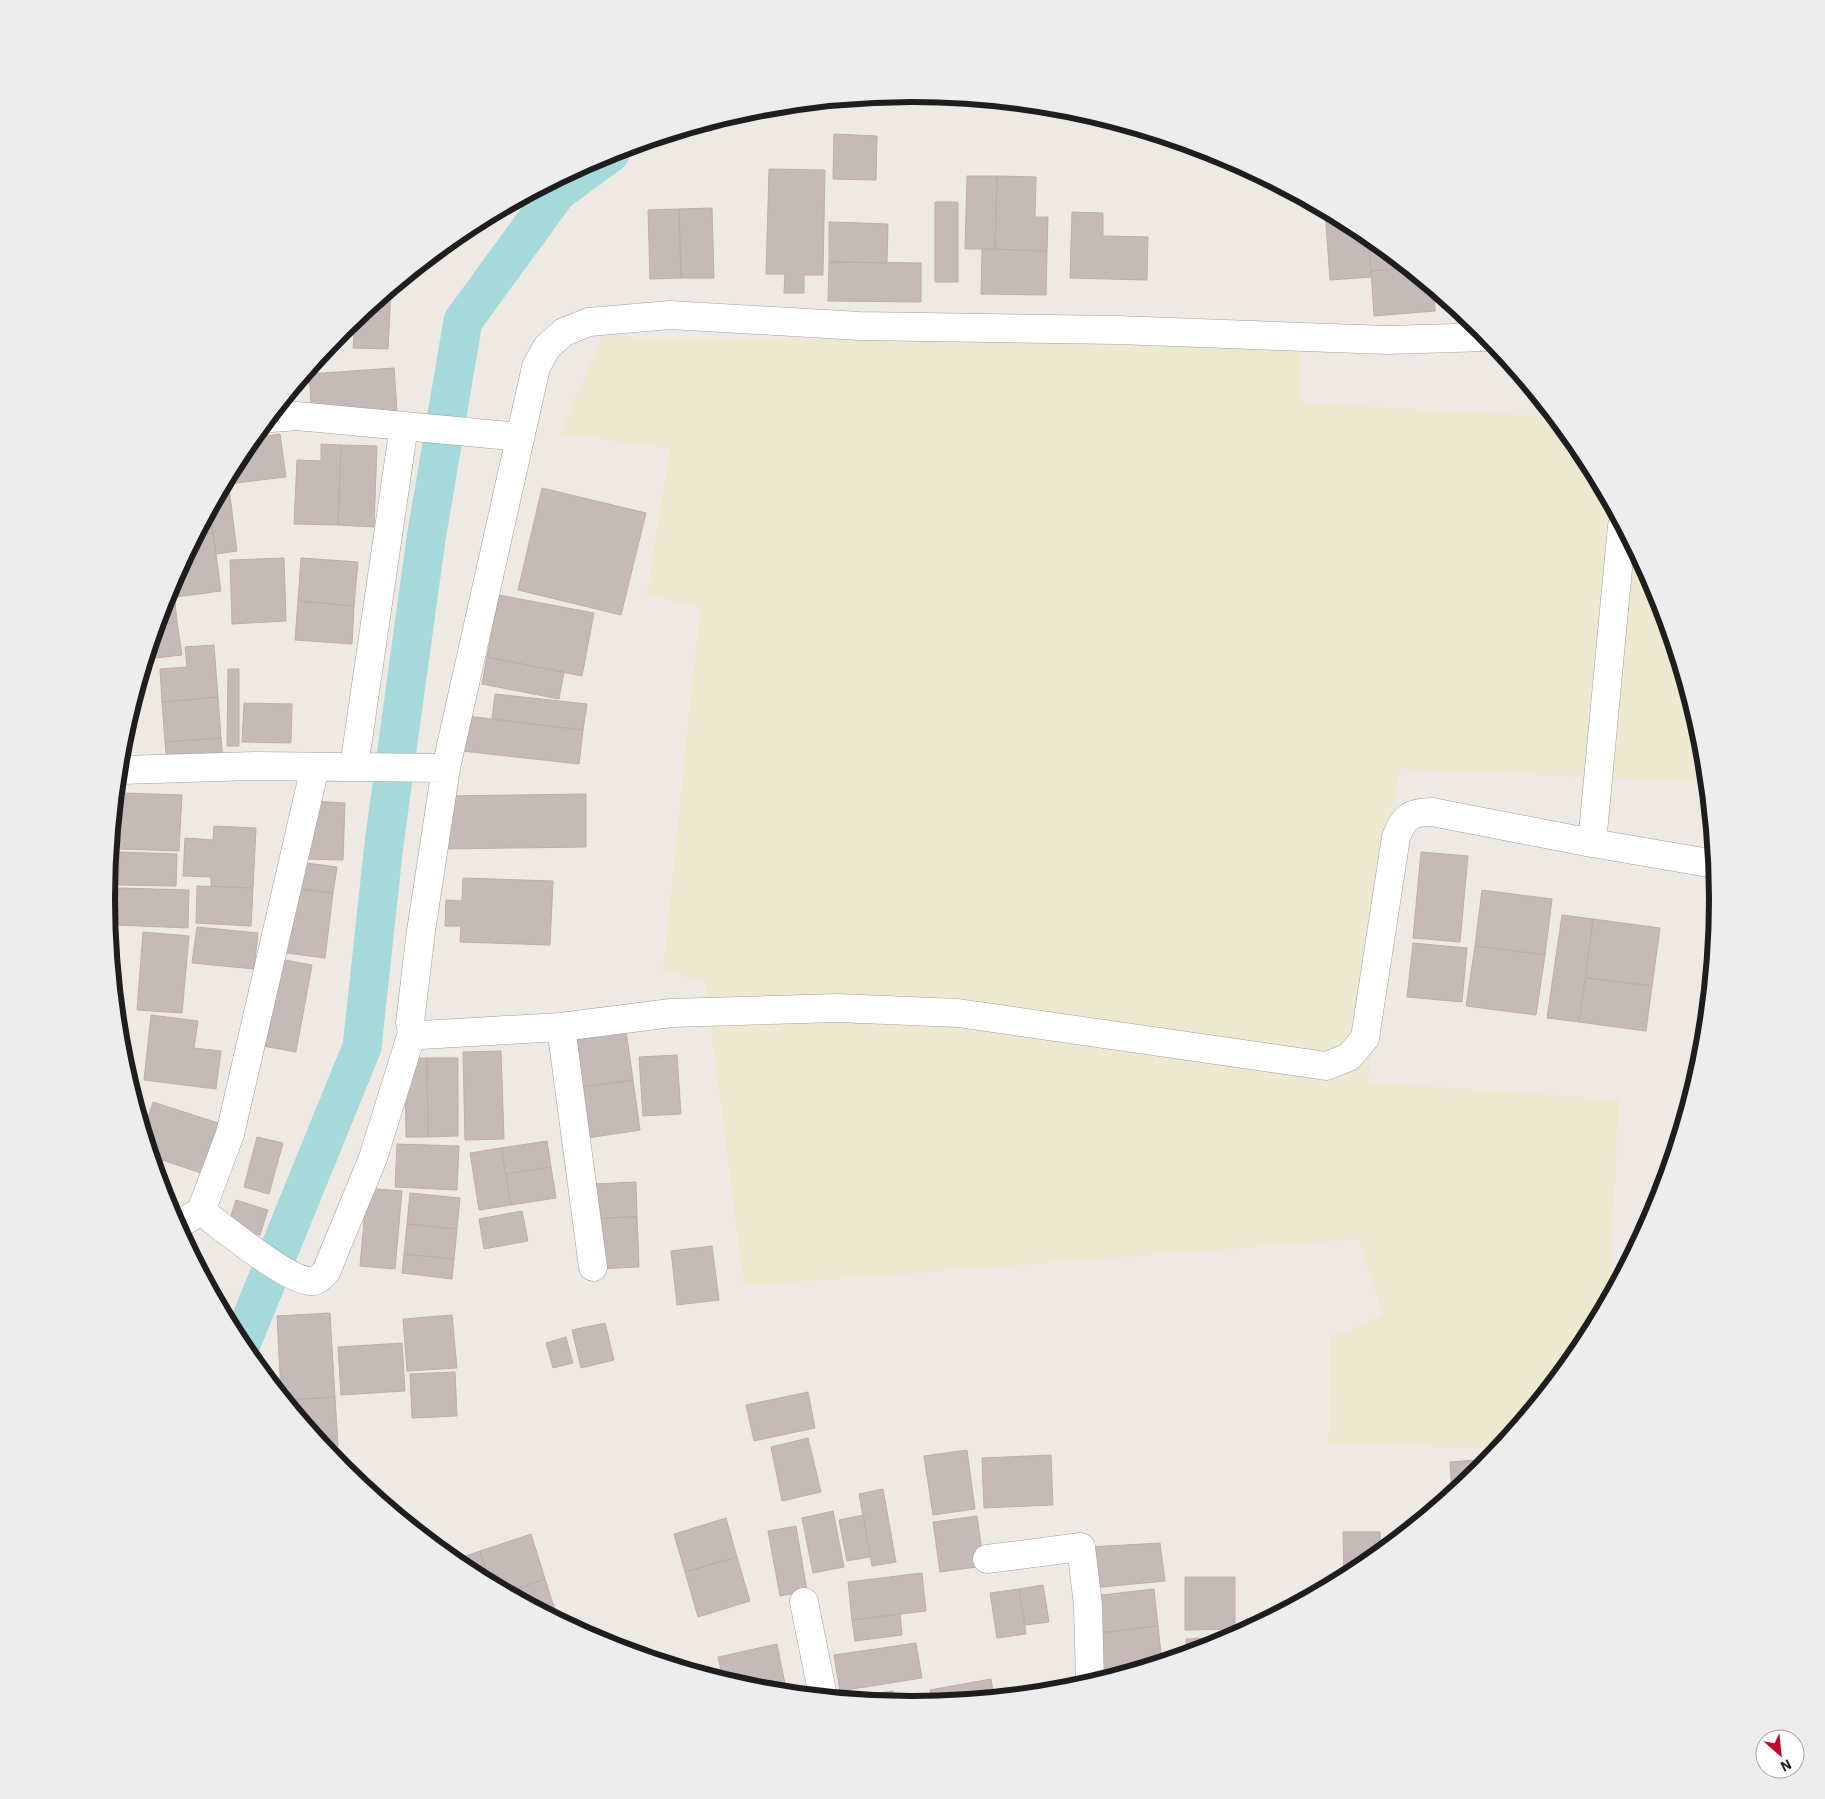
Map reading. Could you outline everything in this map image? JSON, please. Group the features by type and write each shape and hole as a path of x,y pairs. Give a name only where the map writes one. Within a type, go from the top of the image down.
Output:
{"street":[{"path":"201,1211 264,1259 302,1279 312,1281 320,1278 326,1272 373,1158 412,1033 410,1023 421,931 433,768 520,437 536,367 547,347 564,332 589,322 670,315 860,326 1118,330 1387,340 1476,336"},
{"path":"278,417 296,416 520,437"},
{"path":"366,767 417,427"},
{"path":"1592,843 1621,536"},
{"path":"126,770 254,766 433,768"},
{"path":"183,1220 201,1211 230,1134 315,767"},
{"path":"412,1033 420,1035 561,1027 671,1013 838,1008 949,1012 1326,1066 1349,1057 1365,1038 1396,837 1400,826 1409,815 1420,812 1432,812 1592,843 1709,863"},
{"path":"561,1027 593,1267"},
{"path":"987,1559 1081,1547 1088,1604 1090,1676"},
{"path":"804,1602 822,1691"}],"shaded area":[{"path":"602,337 1301,345 1300,403 1547,417 1603,501 1649,595 1667,643 1682,693 1701,782 1399,769 1368,1082 1619,1100 1610,1285 1575,1342 1545,1385 1490,1449 1329,1443 1330,1337 1383,1316 1359,1239 744,1286 705,980 663,972 700,608 647,594 670,448 560,434"}],"building":[{"path":"834,134 877,136 876,180 833,179"},
{"path":"769,169 825,170 823,275 804,275 804,293 784,293 785,274 766,274"},
{"path":"967,176 997,176 995,249 965,249"},
{"path":"997,176 1036,177 1035,217 1048,217 1047,251 995,249"},
{"path":"935,202 958,202 958,282 935,282"},
{"path":"712,208 714,278 681,278 679,209"},
{"path":"679,209 681,278 650,279 648,210"},
{"path":"1072,212 1103,213 1103,236 1148,237 1147,280 1070,278"},
{"path":"1326,218 1369,247 1371,277 1330,280"},
{"path":"829,222 888,224 887,263 829,262"},
{"path":"1369,247 1400,269 1371,271"},
{"path":"982,249 1047,251 1046,295 981,294"},
{"path":"829,262 921,263 921,302 828,301"},
{"path":"1400,269 1434,297 1435,311 1374,316 1371,271"},
{"path":"391,297 388,349 353,348 354,331"},
{"path":"394,368 397,411 312,417 309,378 313,374"},
{"path":"280,434 286,477 233,483 250,457 264,436"},
{"path":"321,444 341,445 338,525 294,524 297,460 321,461"},
{"path":"341,445 377,446 374,527 338,525"},
{"path":"542,488 646,513 621,615 518,590"},
{"path":"229,490 237,551 216,554 211,521"},
{"path":"211,521 213,533 205,534"},
{"path":"213,533 221,591 176,597 176,595 205,534"},
{"path":"284,558 286,621 232,624 230,560"},
{"path":"301,558 358,562 354,606 298,601"},
{"path":"499,595 594,613 582,676 487,657"},
{"path":"175,599 177,622 165,624"},
{"path":"298,601 354,606 352,644 295,640"},
{"path":"177,622 182,655 153,658 158,643 165,624"},
{"path":"214,645 218,697 162,702 160,669 187,667 185,647"},
{"path":"487,657 564,672 559,699 482,684"},
{"path":"228,669 239,669 239,746 227,746"},
{"path":"495,694 587,704 583,730 492,719"},
{"path":"218,697 221,738 165,742 162,702"},
{"path":"244,703 292,704 291,743 242,742"},
{"path":"467,716 583,730 579,764 462,751"},
{"path":"221,738 223,761 167,765 165,742"},
{"path":"123,793 182,795 179,851 120,849"},
{"path":"586,794 586,847 445,849 444,796"},
{"path":"311,801 345,803 343,860 308,859"},
{"path":"214,826 256,828 253,888 211,886 211,877 183,876 185,838 213,840"},
{"path":"120,852 177,854 176,886 119,885"},
{"path":"1421,852 1468,856 1460,942 1413,938"},
{"path":"298,862 337,867 333,893 294,888"},
{"path":"463,878 553,881 550,945 460,942 461,926 445,926 446,900 462,901"},
{"path":"197,886 253,888 251,926 196,923"},
{"path":"119,888 189,890 188,928 117,925"},
{"path":"294,888 333,893 325,958 286,953"},
{"path":"1482,890 1552,899 1545,955 1475,946"},
{"path":"1562,915 1593,919 1579,1022 1547,1018"},
{"path":"1593,919 1660,928 1652,986 1586,978"},
{"path":"197,927 258,933 254,969 192,963"},
{"path":"143,932 189,936 182,1013 137,1010"},
{"path":"1413,943 1467,948 1462,1002 1407,997"},
{"path":"1475,946 1545,955 1536,1015 1466,1006"},
{"path":"279,959 312,965 296,1052 263,1046"},
{"path":"1586,978 1652,986 1646,1031 1579,1022"},
{"path":"151,1015 198,1021 194,1048 221,1051 216,1089 144,1080"},
{"path":"626,1031 633,1080 574,1088 567,1040"},
{"path":"501,1051 504,1139 465,1140 463,1052"},
{"path":"677,1055 681,1114 643,1116 639,1057"},
{"path":"427,1058 458,1058 458,1136 428,1137"},
{"path":"427,1058 428,1137 406,1137 405,1059"},
{"path":"633,1080 640,1130 581,1139 574,1088"},
{"path":"153,1102 218,1123 201,1173 159,1159 147,1120"},
{"path":"257,1137 283,1143 269,1194 244,1187"},
{"path":"547,1141 551,1167 506,1174 501,1148"},
{"path":"397,1144 459,1146 457,1190 395,1187"},
{"path":"501,1148 511,1205 479,1210 470,1153"},
{"path":"551,1167 556,1198 511,1205 506,1174"},
{"path":"636,1182 637,1217 595,1218 594,1184"},
{"path":"367,1188 402,1191 395,1269 360,1266"},
{"path":"410,1193 460,1198 457,1229 407,1224"},
{"path":"236,1200 268,1210 260,1235 228,1225"},
{"path":"522,1211 528,1241 484,1249 479,1219"},
{"path":"637,1217 639,1267 597,1269 595,1218"},
{"path":"407,1224 457,1229 454,1259 404,1254"},
{"path":"712,1246 719,1300 677,1305 671,1251"},
{"path":"404,1254 454,1259 452,1279 402,1273"},
{"path":"330,1313 335,1397 292,1400 281,1386 277,1316"},
{"path":"452,1315 457,1368 407,1371 403,1319"},
{"path":"605,1323 614,1360 581,1368 572,1330"},
{"path":"566,1337 573,1363 553,1368 546,1343"},
{"path":"402,1343 405,1391 341,1395 338,1347"},
{"path":"455,1372 457,1416 412,1418 410,1374"},
{"path":"808,1392 815,1428 754,1441 746,1405"},
{"path":"335,1397 338,1446 333,1446 292,1400"},
{"path":"808,1438 821,1492 782,1501 771,1447"},
{"path":"967,1450 975,1509 933,1515 924,1456"},
{"path":"1051,1455 1053,1505 984,1508 982,1458"},
{"path":"1479,1460 1452,1486 1450,1462"},
{"path":"883,1489 896,1562 872,1566 859,1494"},
{"path":"833,1511 844,1567 813,1573 802,1518"},
{"path":"863,1515 870,1557 847,1561 839,1520"},
{"path":"977,1516 984,1566 940,1572 933,1522"},
{"path":"726,1518 737,1557 685,1572 674,1534"},
{"path":"796,1526 807,1591 780,1596 768,1531"},
{"path":"1343,1532 1380,1532 1380,1545 1344,1569"},
{"path":"531,1534 545,1579 513,1590 487,1573 480,1551"},
{"path":"1160,1543 1165,1581 1092,1588 1090,1547"},
{"path":"480,1551 487,1573 470,1562 463,1557"},
{"path":"737,1557 750,1601 698,1617 685,1572"},
{"path":"922,1573 926,1611 852,1620 848,1582"},
{"path":"1185,1577 1235,1577 1235,1628 1185,1630"},
{"path":"545,1579 556,1612 514,1590"},
{"path":"1043,1585 1049,1622 1025,1625 1019,1589"},
{"path":"1019,1589 1026,1634 997,1638 990,1593"},
{"path":"1154,1589 1158,1626 1099,1633 1094,1596"},
{"path":"900,1614 902,1635 855,1641 852,1620"},
{"path":"1158,1626 1161,1656 1104,1673 1099,1633"},
{"path":"1213,1638 1186,1648 1186,1639"},
{"path":"916,1643 922,1678 840,1691 834,1655"},
{"path":"777,1644 785,1684 780,1685 757,1681 721,1673 718,1657"},
{"path":"991,1679 993,1692 931,1696 930,1690"},
{"path":"893,1691 894,1696 864,1695"}],"waterway":[{"path":"245,1334 362,1047 384,844 426,539 463,321 557,192 577,177"}]}
